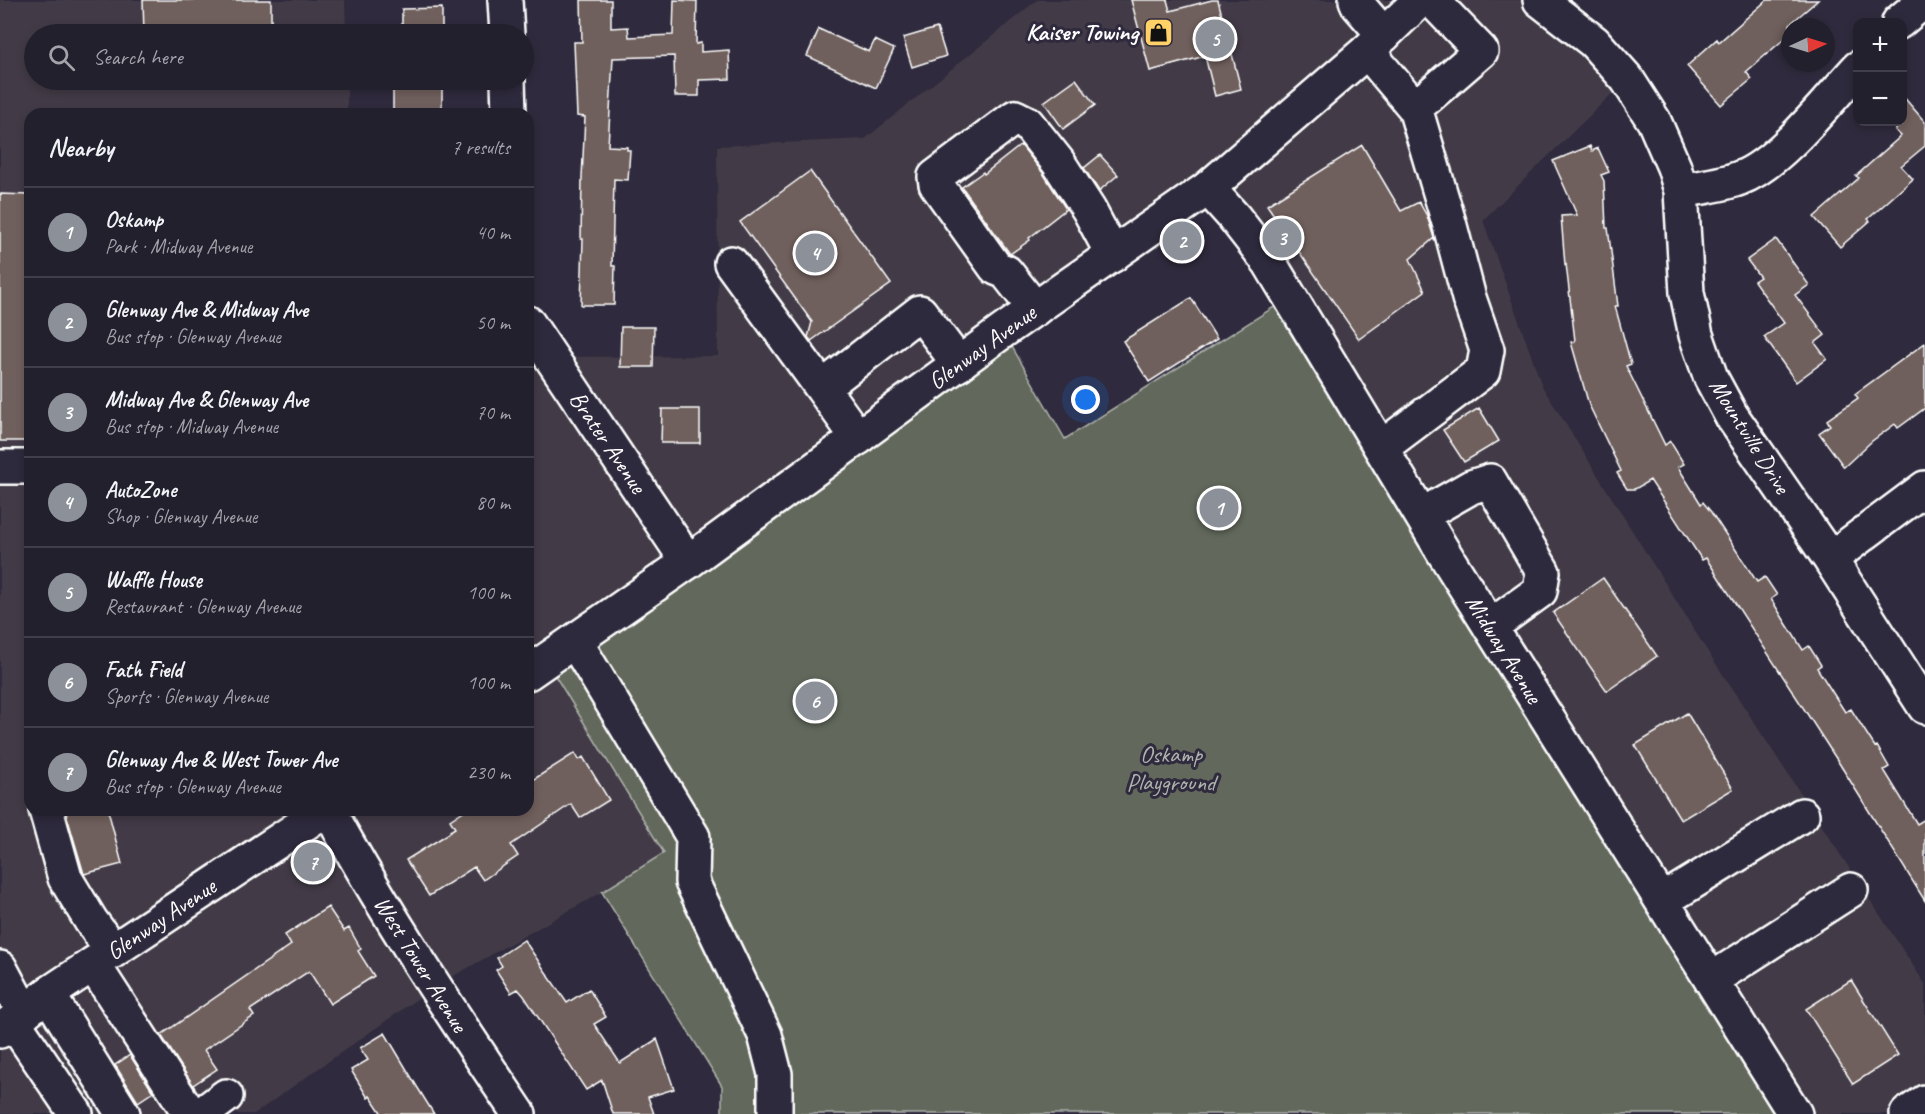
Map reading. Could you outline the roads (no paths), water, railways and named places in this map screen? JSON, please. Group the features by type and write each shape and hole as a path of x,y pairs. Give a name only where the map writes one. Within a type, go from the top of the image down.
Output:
{"street":[{"path":"505,0 506,24"},
{"path":"1356,0 1376,43 1415,108 1469,298 1487,350 1483,371 1381,448"},
{"name":"Glenway Avenue","path":"534,669 688,562 1035,309 1208,188 1376,43 1419,0"},
{"path":"1415,108 1481,51 1432,0"},
{"name":"Mountville Drive","path":"1540,0 1594,42 1627,79 1654,121 1674,167 1681,191 1687,293 1696,335 1711,378 1731,415 1830,558 1925,707"},
{"path":"1904,18 1925,0"},
{"path":"1681,191 1741,178 1767,162 1790,142 1853,72"},
{"path":"508,90 509,108"},
{"path":"1035,309 1006,272 996,268 936,183 935,177 1015,117 1027,123 1058,162 1089,210 1113,255"},
{"name":"Midway Avenue","path":"1208,188 1269,262 1490,627 1795,1114"},
{"path":"731,263 858,438"},
{"path":"822,388 920,312 959,364"},
{"name":"Brater Avenue","path":"534,342 540,361 688,562"},
{"path":"0,467 24,467"},
{"path":"1422,515 1471,487 1490,481 1542,572 1540,591 1490,627"},
{"path":"1830,558 1925,488"},
{"path":"575,640 693,837 692,882 765,1035 775,1074 775,1114"},
{"path":"1662,901 1802,815"},
{"path":"48,816 65,878 91,921 103,958 190,1114"},
{"name":"Glenway Avenue","path":"21,1015 318,816"},
{"name":"West Tower Avenue","path":"330,816 434,987 519,1114"},
{"path":"1711,980 1851,890"},
{"path":"0,968 21,1015 76,1114"},
{"path":"21,1015 123,1114"},
{"path":"1907,1114 1925,1102"}],"place":[{"name":"Kaiser Towing","path":"1159,32"},
{"name":"Waffle House","path":"1215,39"},
{"name":"Midway Ave & Glenway Ave","path":"1282,238"},
{"name":"Glenway Ave & Midway Ave","path":"1182,241"},
{"name":"AutoZone","path":"815,253"},
{"name":"Oskamp","path":"1219,508"},
{"name":"Fath Field","path":"815,701"},
{"name":"Glenway Ave & West Tower Ave","path":"313,862"}],"park label":[{"name":"Oskamp Playground","path":"1171,768"}]}
